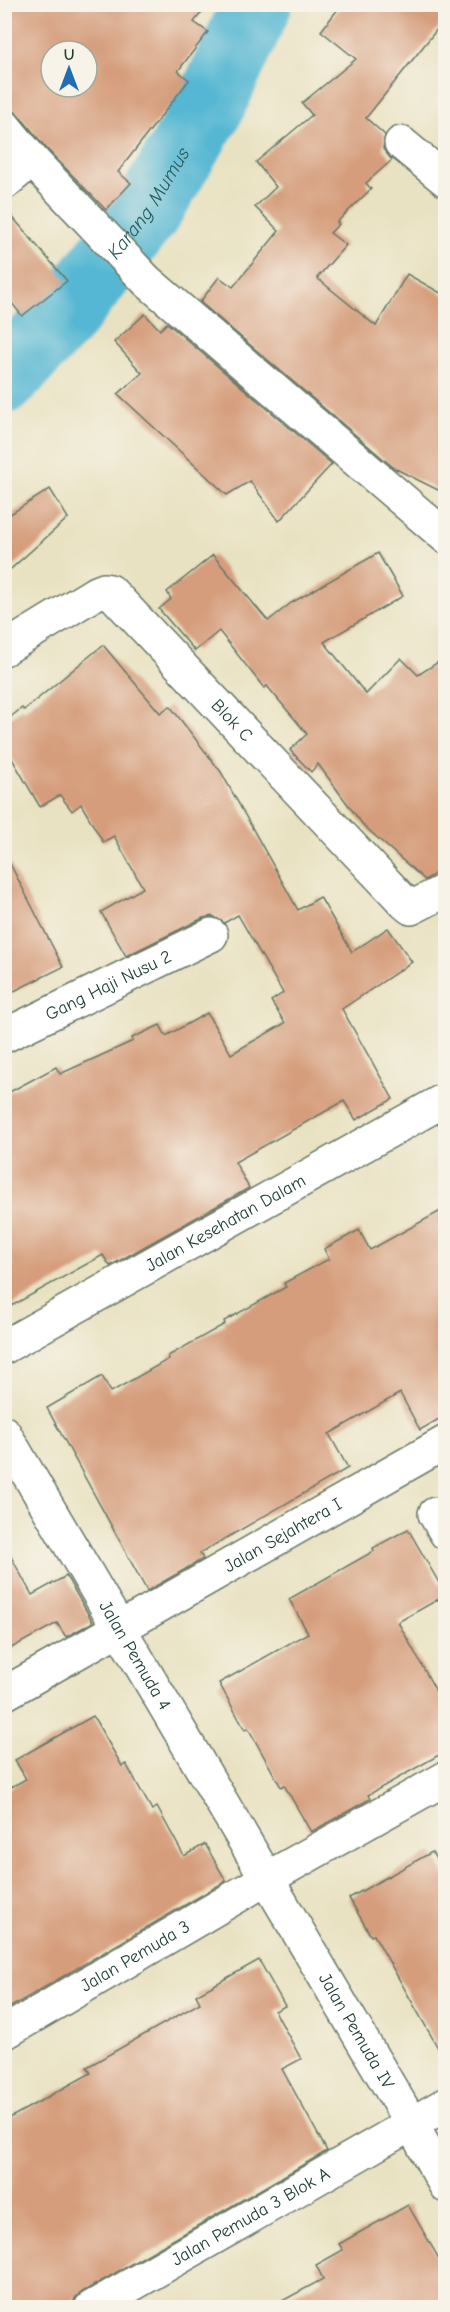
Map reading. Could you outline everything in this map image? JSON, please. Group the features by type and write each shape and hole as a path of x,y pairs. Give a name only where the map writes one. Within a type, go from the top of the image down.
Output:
{"street":[{"path":"4,126 36,164 147,281 446,537"},
{"path":"401,143 446,180"},
{"path":"4,183 36,164"},
{"name":"Blok C","path":"4,649 94,594 104,590 110,591 405,903 411,908 446,890"},
{"name":"Gang Haji Nusu 2","path":"4,1036 211,935"},
{"name":"Jalan Kesehatan Dalam","path":"4,1347 446,1099"},
{"name":"Jalan Pemuda 4","path":"4,1433 266,1879"},
{"name":"Jalan Sejahtera I","path":"4,1694 446,1442"},
{"name":"Jalan Pemuda 3","path":"4,2033 266,1879 446,1778"},
{"name":"Jalan Pemuda IV","path":"266,1879 446,2186"},
{"name":"Jalan Pemuda 3 Blok A","path":"91,2307 446,2104"}],"building":[{"path":"4,4 208,4 194,22 208,32 178,71 189,80 118,172 131,183 106,210 11,109 4,108"},
{"path":"342,4 429,4 446,18 366,118 385,135 383,149 392,160 366,183 371,189 337,222 339,224 330,233 346,245 317,278 376,326 407,274 446,296 446,494 394,468 200,302 219,277 233,287 279,231 255,207 276,187 256,162 312,115 302,103 356,59 321,31"},
{"path":"4,207 67,281 22,316 4,293"},
{"path":"145,314 160,330 167,323 332,464 279,521 250,481 227,495 118,394 142,373 114,342"},
{"path":"50,489 68,518 4,575 4,518"},
{"path":"378,553 403,596 324,642 366,694 401,658 418,675 446,657 446,862 425,880 363,825 318,764 311,772 290,750 307,734 267,686 264,688 219,631 195,651 159,609 171,599 167,592 213,555 268,621 291,603"},
{"path":"103,645 160,713 170,706 221,772 298,910 320,897 352,952 388,928 412,962 342,1009 393,1099 356,1120 344,1101 235,1162 249,1188 110,1266 103,1255 4,1310 4,1095 56,1067 60,1074 133,1041 132,1038 160,1025 166,1036 207,1013 231,1054 285,1023 271,1001 283,993 238,915 224,923 213,916 203,918 126,956 101,912 143,888 114,836 103,842 81,804 72,811 60,795 40,807 4,745 4,722 22,708 24,710"},
{"path":"4,852 63,967 4,996"},
{"path":"446,1208 446,1415 420,1430 400,1393 329,1434 348,1468 200,1553 203,1559 147,1591 47,1408 102,1376 111,1392 169,1359 168,1356 225,1324 224,1321 286,1287 284,1283 329,1259 324,1249 359,1230 370,1250"},
{"path":"408,1529 446,1595 398,1622 436,1691 446,1686 446,1751 368,1795 370,1799 311,1832 284,1785 281,1787 248,1728 245,1730 219,1683 308,1633 289,1599"},
{"path":"4,1544 32,1595 66,1576 93,1622 66,1637 57,1623 4,1652"},
{"path":"93,1716 122,1766 126,1764 152,1810 157,1807 184,1856 205,1844 226,1881 4,2011 4,1791 26,1779 15,1760"},
{"path":"432,1852 446,1876 446,2062 374,1935 371,1936 349,1898"},
{"path":"259,1960 285,2006 275,2011 301,2059 282,2069 327,2151 82,2292 75,2298 72,2307 4,2307 4,2121 91,2073 87,2067 200,2003 196,1995"},
{"path":"408,2205 446,2271 446,2307 271,2307 323,2279 316,2265 343,2250 339,2244"}],"waterway":[{"name":"Karang Mumus","path":"4,379 65,314 147,211 210,106 257,4"}]}
